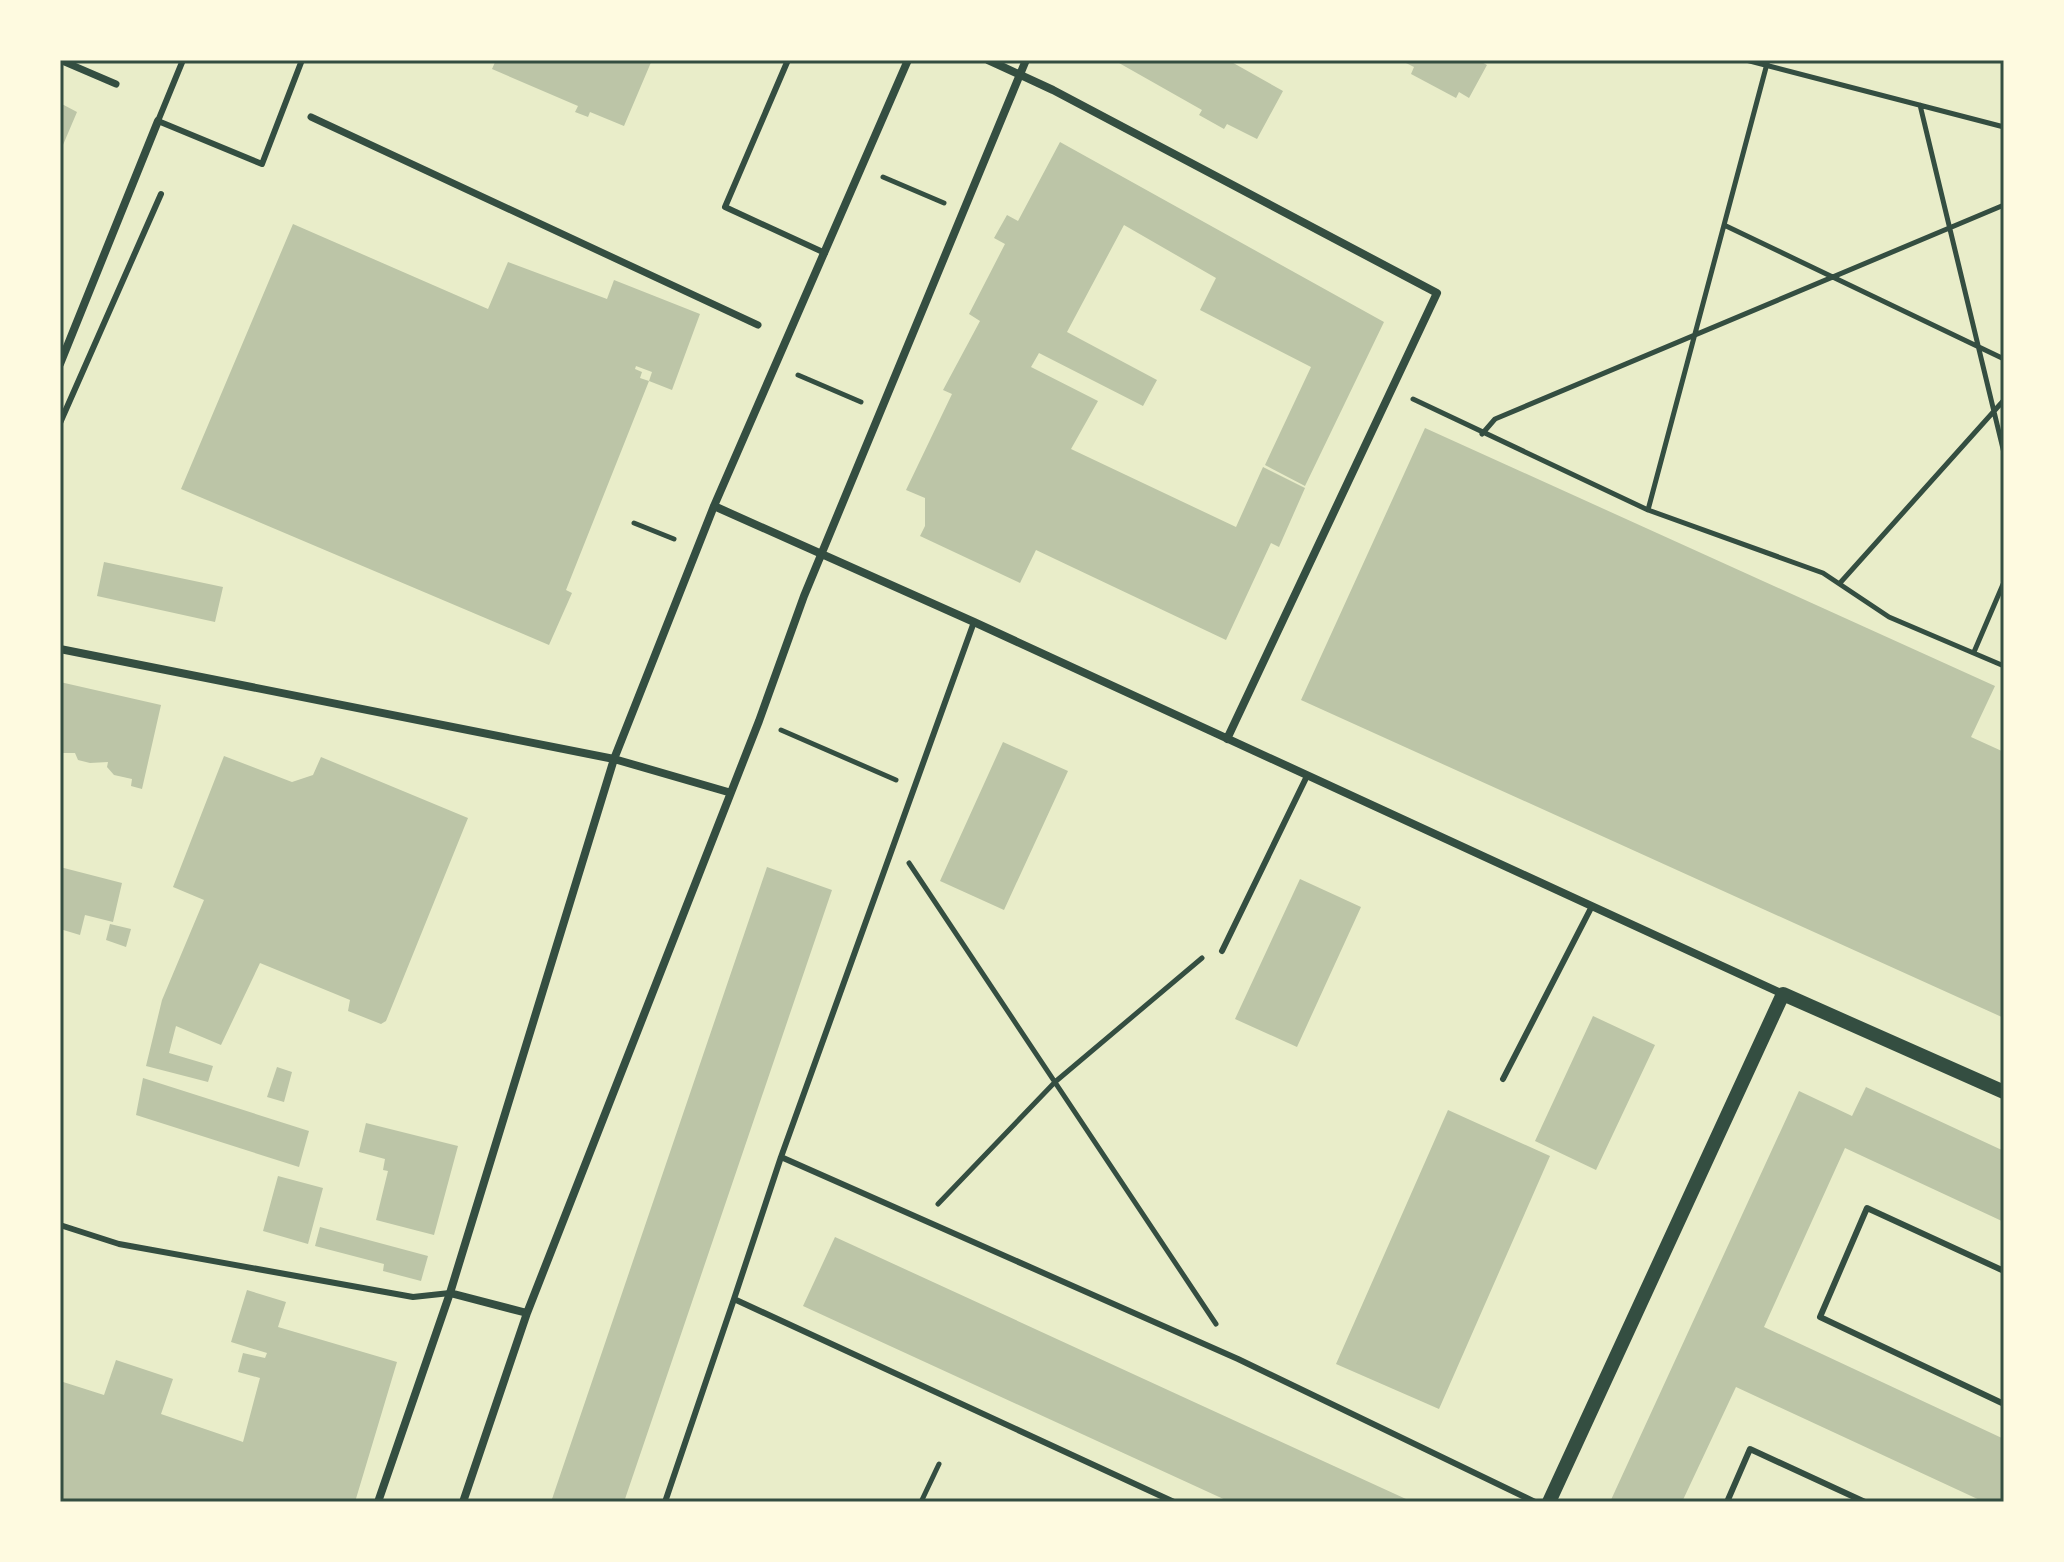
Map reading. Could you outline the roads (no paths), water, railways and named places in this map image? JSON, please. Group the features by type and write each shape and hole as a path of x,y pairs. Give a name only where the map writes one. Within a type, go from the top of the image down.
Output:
{"street":[{"path":"60,60 116,84"},
{"path":"378,1502 450,1293 614,759 714,506 908,60"},
{"path":"988,60 1437,293 1227,739"},
{"path":"463,1502 527,1313 728,792 759,721 821,555 1026,60"},
{"path":"311,117 758,325"},
{"path":"60,364 158,121"},
{"path":"714,506 974,622 1591,908 2004,1092"},
{"path":"60,649 614,759 728,792"},
{"path":"1549,1502 1783,994"},
{"path":"450,1293 527,1313"}],"lane":[{"path":"183,60 158,121 262,164 302,60"},
{"path":"788,60 725,207 825,253"},
{"path":"60,423 161,194"},
{"path":"665,1502 781,1157 974,622"},
{"path":"1222,951 1307,776"},
{"path":"1503,1079 1591,908"},
{"path":"781,1157 1238,1359 1535,1502"},
{"path":"2004,1271 1867,1208 1820,1317 2004,1404"},
{"path":"60,1225 119,1244 413,1297 450,1293"},
{"path":"734,1299 1174,1502"},
{"path":"1727,1502 1750,1449 1865,1502"}]}
